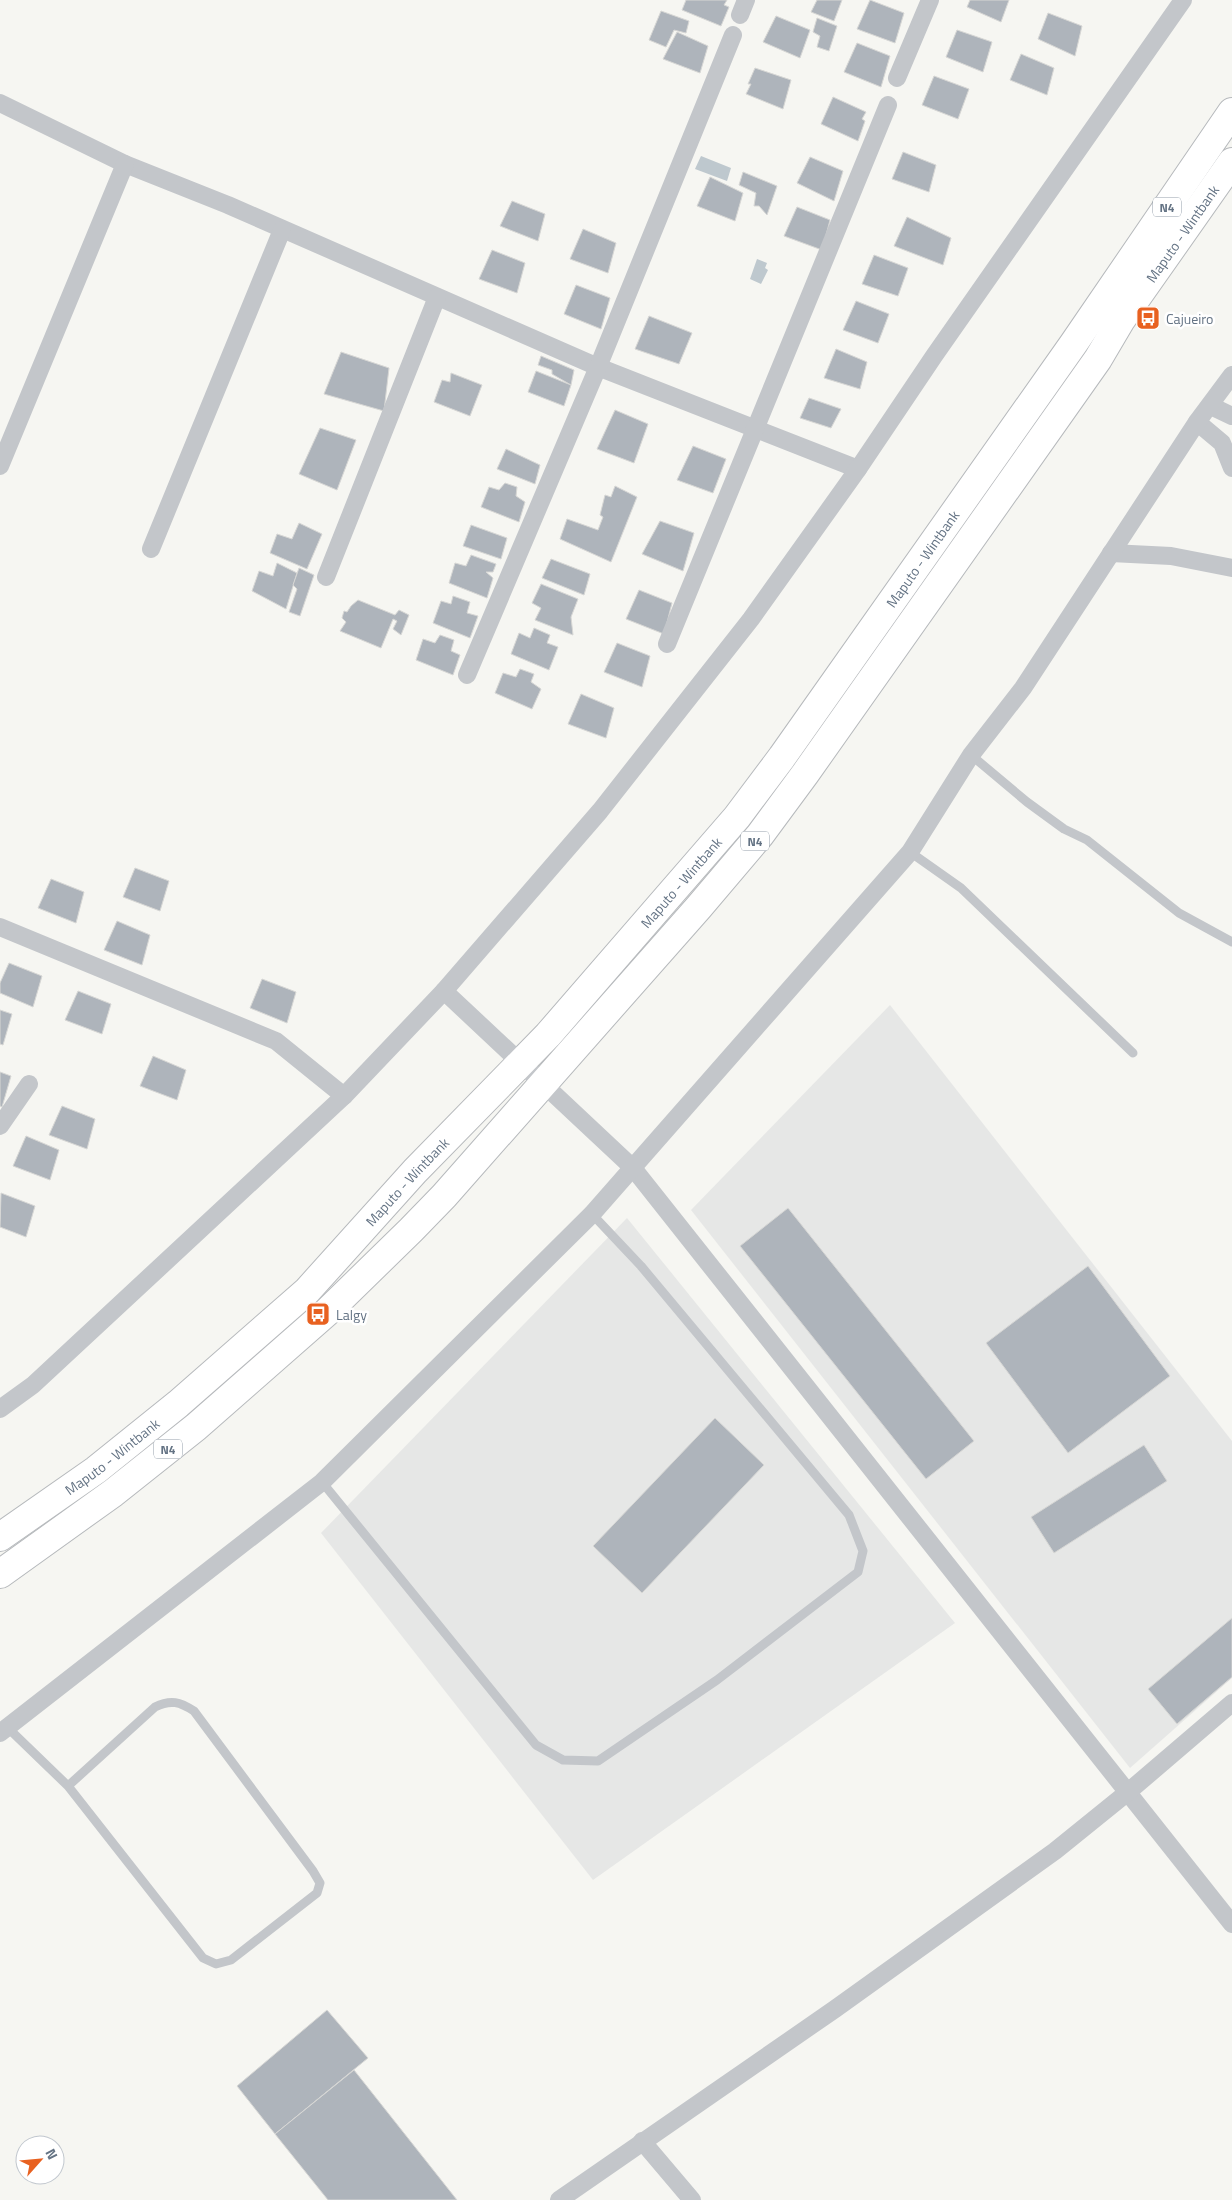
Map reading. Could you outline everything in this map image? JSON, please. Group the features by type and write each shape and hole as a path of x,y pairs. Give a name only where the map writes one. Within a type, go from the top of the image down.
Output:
{"highway":[{"name":"Maputo - Wintbank","path":"0,1537 96,1470 178,1404 293,1303 386,1205 415,1171 521,1063 737,817 1048,380 1232,112"},
{"name":"Maputo - Wintbank","path":"0,1574 113,1493 196,1427 327,1312 431,1210 760,835 1093,366 1122,320 1232,162"}],"street":[{"path":"897,78 930,0"},
{"path":"0,1409 33,1385 344,1096 444,991 600,810 751,619 858,470 934,356 1183,0"},
{"path":"467,675 598,367 733,35"},
{"path":"0,103 125,164 228,205 598,367 858,470"},
{"path":"667,644 888,105"},
{"path":"0,466 125,164"},
{"path":"151,550 282,230"},
{"path":"326,577 437,296"},
{"path":"4,1731 322,1482 592,1214 910,852 970,755 1023,688 1197,422 1232,375"},
{"path":"1210,406 1232,416"},
{"path":"1197,422 1222,443 1232,468"},
{"path":"1111,553 1171,556 1232,568"},
{"path":"0,927 276,1041 344,1096"},
{"path":"444,991 633,1168 1232,1924"},
{"path":"0,1126 29,1084"},
{"path":"559,2200 836,2009 1055,1850 1128,1792 1232,1703"},
{"path":"642,2141 692,2200"}],"lane":[{"path":"970,755 1027,802 1064,829 1087,840 1179,913 1232,942"},
{"path":"910,852 961,888 1133,1053"},
{"path":"322,1482 536,1745 563,1760 598,1761 717,1680 858,1572 863,1551 849,1515 641,1266 592,1214"},
{"path":"4,1731 68,1786 203,1958 216,1964 231,1960 317,1893 320,1883 313,1871 194,1711 185,1705 176,1702 165,1702 155,1707 68,1786"}],"shaded area":[{"path":"701,156 731,168 727,181 695,169"},
{"path":"757,259 767,263 765,268 768,270 761,284 750,279"},
{"path":"890,1005 1232,1441 1232,1678 1130,1768 691,1210"},
{"path":"627,1218 955,1623 593,1880 321,1533"}],"building":[{"path":"686,0 727,0 724,5 729,7 721,26 682,10"},
{"path":"817,0 842,0 834,21 811,12"},
{"path":"870,0 904,13 895,43 857,29"},
{"path":"970,0 1009,0 1001,22 967,7"},
{"path":"661,11 689,21 686,33 674,30 666,47 649,40"},
{"path":"1048,13 1082,26 1075,56 1038,39"},
{"path":"776,16 810,30 800,58 763,42"},
{"path":"817,18 837,26 829,51 817,47 820,36 813,32"},
{"path":"957,30 992,42 983,72 946,57"},
{"path":"677,32 708,46 700,73 663,59"},
{"path":"857,43 890,56 881,87 844,72"},
{"path":"1021,54 1054,68 1047,95 1010,80"},
{"path":"755,68 791,80 783,109 746,94"},
{"path":"934,76 969,89 958,119 922,105"},
{"path":"833,97 866,112 862,119 865,121 858,141 821,124"},
{"path":"903,152 936,165 929,192 892,179"},
{"path":"810,157 843,171 834,201 797,183"},
{"path":"743,172 777,186 767,215 759,206 754,206 756,193 739,185"},
{"path":"710,177 743,193 735,221 697,206"},
{"path":"512,201 545,214 538,241 500,226"},
{"path":"797,207 830,220 822,250 784,236"},
{"path":"907,217 951,238 943,265 894,246"},
{"path":"583,229 616,243 608,273 570,259"},
{"path":"492,250 525,263 517,293 479,279"},
{"path":"874,255 908,268 898,296 862,284"},
{"path":"576,285 610,298 601,329 564,314"},
{"path":"856,301 889,314 878,343 843,330"},
{"path":"649,316 692,333 679,364 635,349"},
{"path":"836,349 867,362 860,389 824,378"},
{"path":"341,352 389,368 384,411 324,394"},
{"path":"541,356 574,370 571,385 552,374 552,370 538,365"},
{"path":"536,371 571,385 564,406 528,392"},
{"path":"451,373 482,385 470,416 434,402 442,380 450,382"},
{"path":"809,398 841,409 831,428 800,418"},
{"path":"615,410 648,424 634,463 597,449"},
{"path":"320,428 356,440 337,490 299,474"},
{"path":"693,446 726,459 713,493 677,480"},
{"path":"506,449 540,465 535,484 497,469"},
{"path":"505,483 517,487 516,496 525,502 519,522 481,507 489,487 499,490"},
{"path":"615,486 637,497 611,562 560,539 567,519 598,530 603,517 600,515 605,495 611,497"},
{"path":"660,521 694,533 683,571 642,554"},
{"path":"299,523 322,534 307,569 270,553 277,534 292,539"},
{"path":"471,525 507,538 501,559 463,546"},
{"path":"471,555 496,564 493,572 486,572 493,578 487,598 449,583 455,563 466,566"},
{"path":"551,559 590,574 584,595 542,578"},
{"path":"277,563 297,573 286,609 252,591 259,571 273,576"},
{"path":"299,568 314,575 300,616 289,612 297,589 293,585"},
{"path":"541,584 578,599 571,617 573,635 535,620 541,608 532,603"},
{"path":"639,590 672,603 664,634 626,619"},
{"path":"453,596 470,602 467,613 478,616 470,638 433,623 441,601 451,604"},
{"path":"358,600 395,615 399,610 409,615 401,635 393,629 397,621 393,619 381,648 340,631 346,622 342,618 344,611 347,612"},
{"path":"534,628 550,635 547,643 558,647 549,670 511,654 519,633 530,638"},
{"path":"440,635 454,640 451,651 460,655 453,675 416,660 423,639 435,643"},
{"path":"617,643 650,656 642,687 604,672"},
{"path":"520,669 534,674 531,682 541,689 532,709 495,693 503,673 516,677"},
{"path":"581,694 614,708 606,738 568,724"},
{"path":"135,868 169,881 160,911 123,897"},
{"path":"51,879 84,892 76,923 38,908"},
{"path":"117,921 150,935 142,965 104,950"},
{"path":"9,963 42,976 33,1007 0,993 0,983"},
{"path":"262,979 296,992 287,1023 250,1008"},
{"path":"78,991 111,1004 102,1034 65,1020"},
{"path":"0,1010 12,1014 3,1045 0,1044"},
{"path":"153,1056 186,1070 177,1100 140,1086"},
{"path":"0,1072 11,1076 2,1107 0,1106"},
{"path":"62,1106 95,1119 87,1149 49,1135"},
{"path":"26,1136 59,1150 50,1180 13,1166"},
{"path":"1,1193 35,1206 26,1237 0,1227"},
{"path":"788,1208 974,1441 926,1479 740,1246"},
{"path":"1088,1266 1170,1376 1068,1453 986,1343"},
{"path":"715,1418 764,1465 642,1593 593,1546"},
{"path":"1144,1445 1167,1481 1054,1553 1031,1517"},
{"path":"1232,1618 1232,1677 1177,1724 1148,1689"},
{"path":"327,2010 368,2058 275,2134 237,2086"},
{"path":"354,2070 457,2200 328,2200 275,2134"}],"place":[{"name":"Cajueiro","path":"1148,318"},
{"name":"Lalgy","path":"318,1314"}]}
